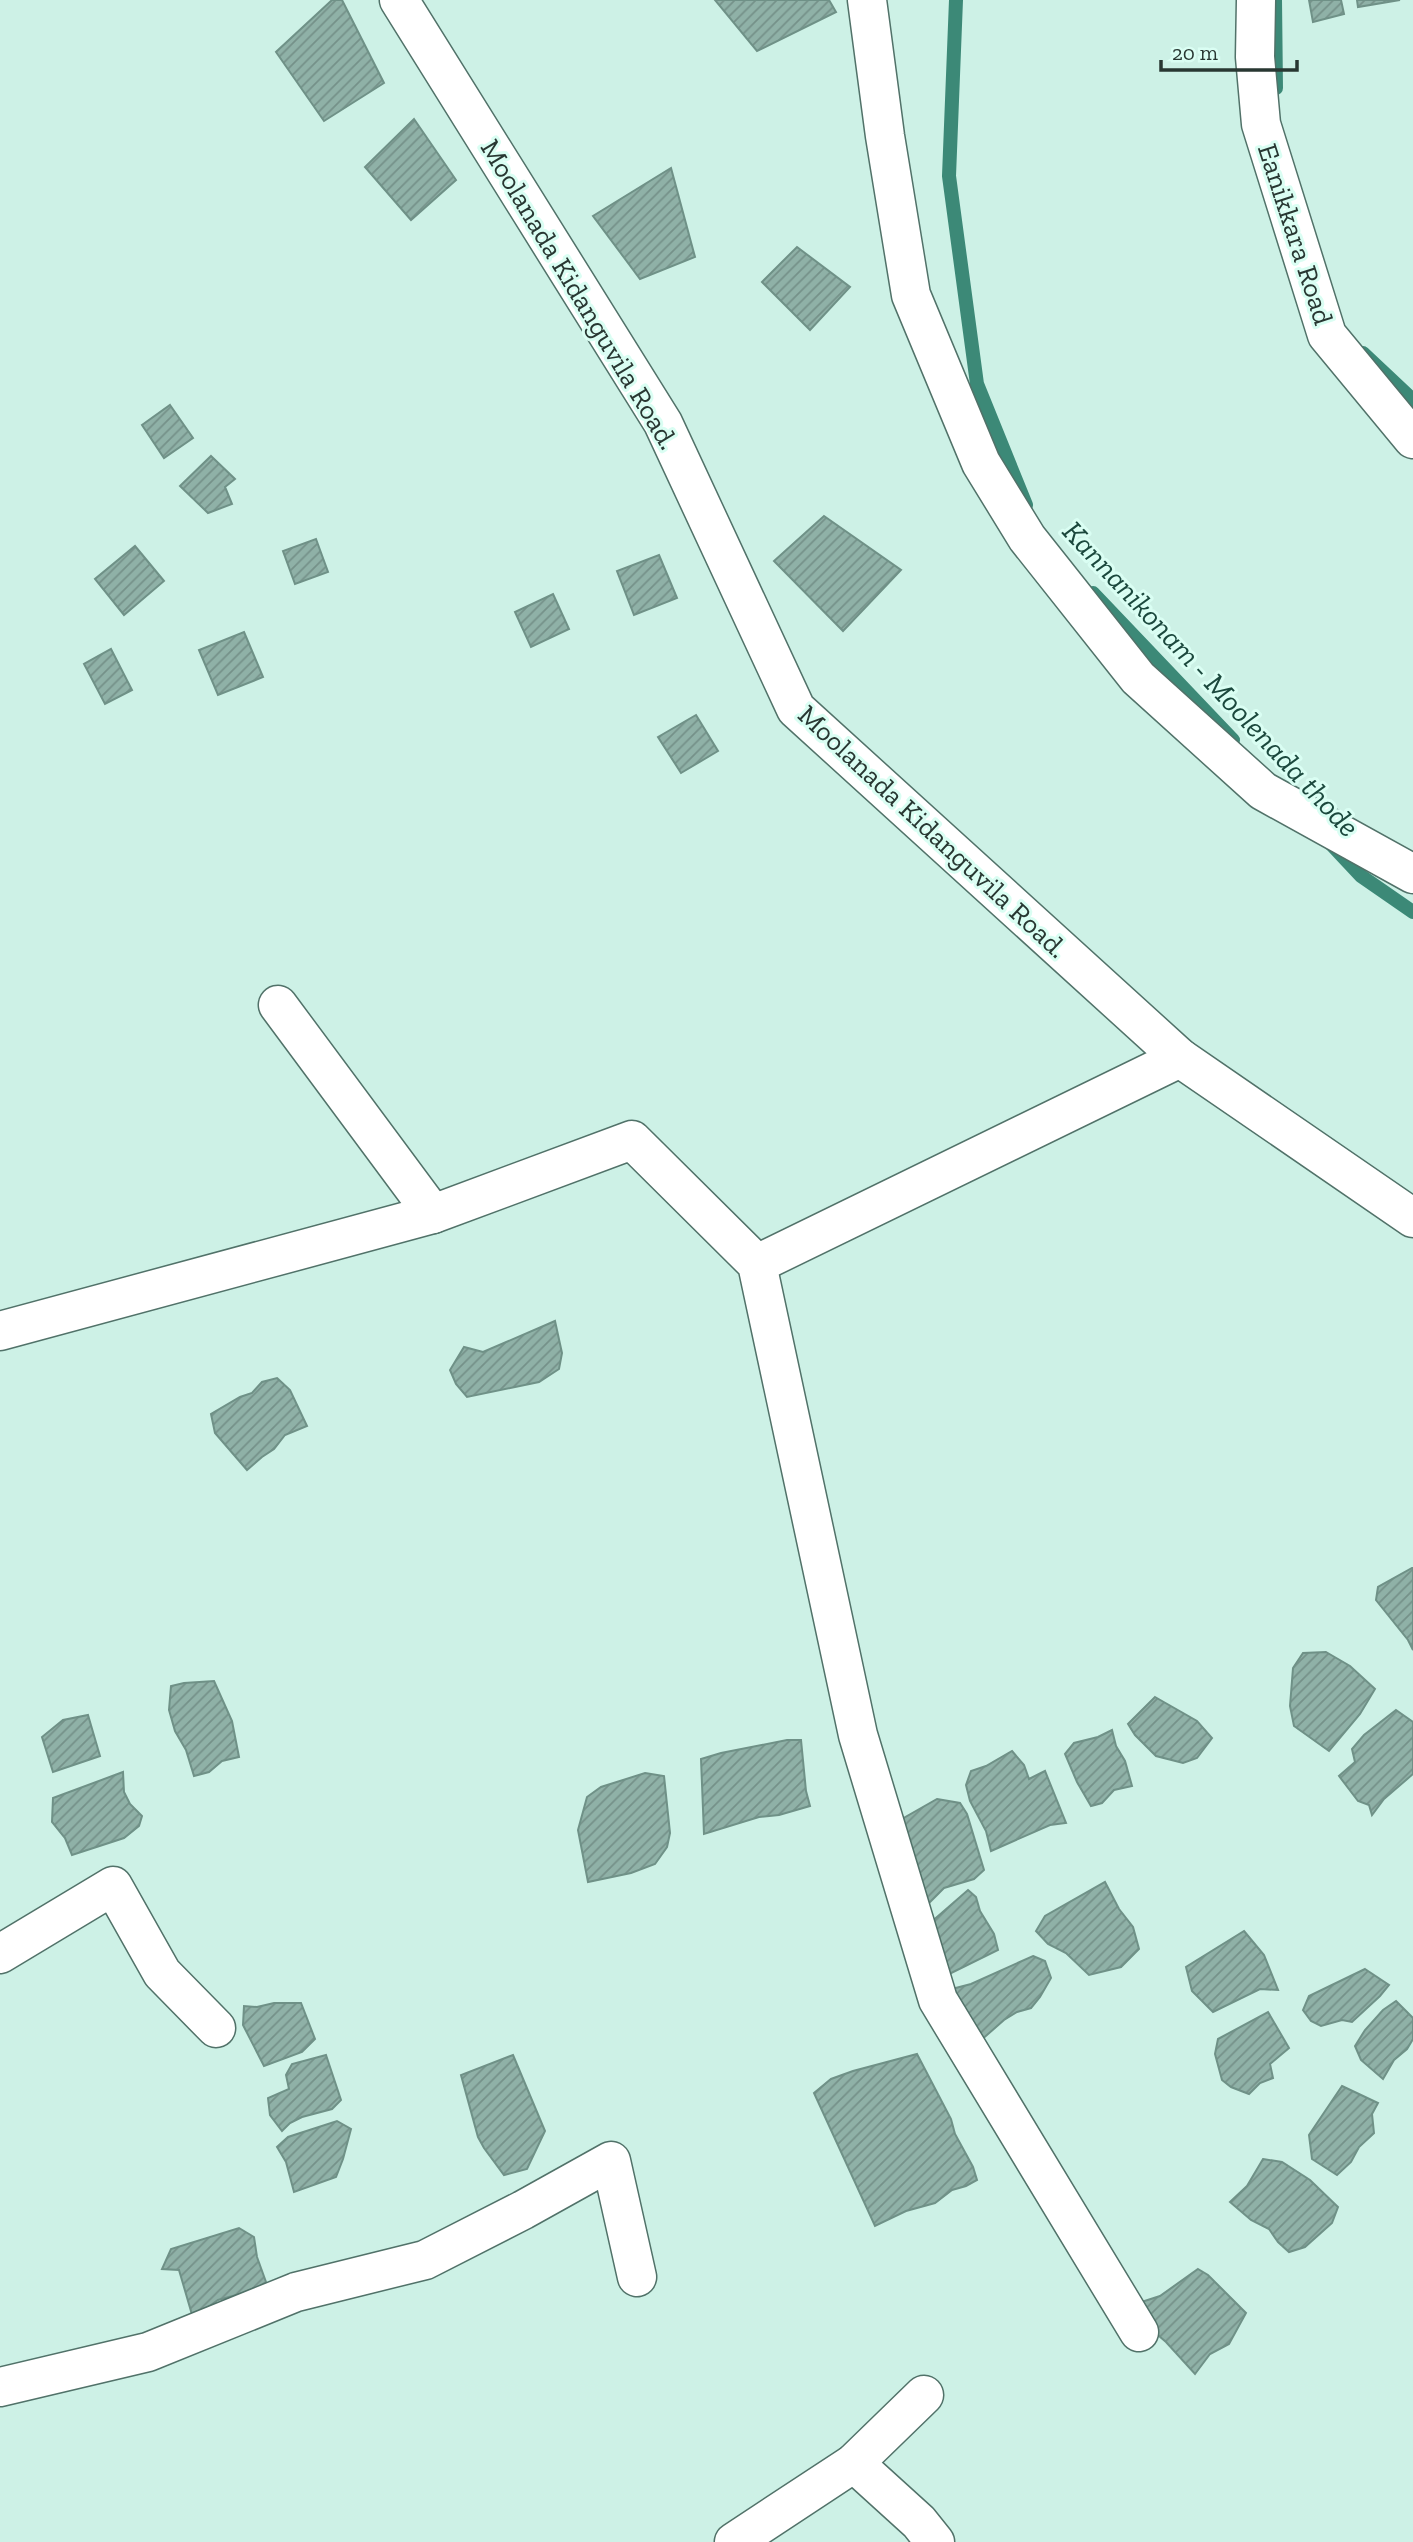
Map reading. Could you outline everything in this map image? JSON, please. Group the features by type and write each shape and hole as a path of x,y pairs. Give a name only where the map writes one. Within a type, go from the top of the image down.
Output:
{"street":[{"name":"Moolanada Kidanguvila Road.","path":"399,0 663,423 796,709 1180,1058 1413,1218"},
{"path":"867,0 884,136 911,295 981,463 1027,538 1138,678 1263,791 1413,874"},
{"name":"Eanikkara Road","path":"1256,0 1255,57 1261,124 1327,335 1413,439"},
{"path":"278,1005 432,1214"},
{"path":"757,1264 1180,1058"},
{"path":"0,1331 432,1214 632,1140 757,1264 858,1734 938,2000 1139,2332"},
{"path":"0,1954 113,1886 162,1973 216,2028"},
{"path":"0,2387 148,2352 296,2292 425,2260 611,2161 637,2277"},
{"path":"734,2542 854,2463 924,2395"},
{"path":"854,2463 919,2522 935,2542"}],"building":[{"path":"332,0 342,0 384,83 324,121 276,52"},
{"path":"715,0 829,0 836,12 757,51"},
{"path":"1309,0 1341,0 1344,14 1313,22"},
{"path":"1357,0 1400,0 1358,7"},
{"path":"414,119 456,180 411,220 365,167"},
{"path":"671,168 695,257 640,279 593,216"},
{"path":"797,247 850,287 810,330 762,282"},
{"path":"170,405 193,438 164,458 142,425"},
{"path":"211,456 235,479 225,487 232,504 208,513 180,486"},
{"path":"824,516 901,570 843,631 774,561"},
{"path":"316,539 328,572 295,584 283,551"},
{"path":"135,546 164,581 124,615 95,579"},
{"path":"659,555 677,598 634,615 617,571"},
{"path":"553,594 569,629 531,647 515,612"},
{"path":"244,632 263,677 218,695 199,650"},
{"path":"111,649 132,690 105,704 84,664"},
{"path":"696,715 718,751 681,773 658,737"},
{"path":"555,1321 562,1353 559,1369 539,1382 467,1397 456,1384 450,1370 464,1347 483,1352"},
{"path":"277,1378 290,1390 307,1426 285,1435 274,1449 247,1470 215,1433 211,1414 252,1393 262,1382"},
{"path":"1413,1568 1413,1650 1376,1600 1378,1587"},
{"path":"1326,1652 1350,1666 1375,1689 1360,1714 1329,1751 1294,1726 1290,1706 1293,1668 1303,1653"},
{"path":"214,1681 232,1721 239,1757 222,1761 209,1772 194,1776 169,1710 171,1686"},
{"path":"1155,1697 1197,1721 1212,1738 1197,1758 1183,1763 1156,1756 1135,1735 1128,1724"},
{"path":"1396,1710 1413,1722 1413,1774 1384,1799 1372,1815 1369,1805 1358,1801 1339,1776 1355,1762 1352,1749 1364,1735"},
{"path":"88,1715 100,1756 53,1772 42,1737 63,1720"},
{"path":"1112,1730 1132,1786 1114,1790 1102,1803 1091,1806 1065,1754 1074,1743"},
{"path":"787,1740 801,1740 810,1806 779,1815 759,1817 704,1834 701,1759"},
{"path":"1012,1751 1024,1765 1029,1779 1045,1771 1066,1823 1050,1825 991,1851 986,1831 970,1801 966,1785 971,1771"},
{"path":"123,1772 124,1792 130,1804 142,1816 139,1826 124,1838 72,1855 65,1838 52,1822 53,1798"},
{"path":"645,1773 664,1776 670,1833 667,1847 655,1864 631,1873 588,1882 578,1830 587,1797 601,1787"},
{"path":"937,1799 960,1803 967,1814 984,1870 974,1879 944,1888 927,1905 902,1819"},
{"path":"1105,1882 1119,1909 1133,1927 1139,1949 1121,1967 1089,1975 1066,1953 1048,1944 1036,1931 1045,1916"},
{"path":"968,1890 976,1897 980,1911 994,1934 998,1950 939,1979 922,1930"},
{"path":"1244,1931 1264,1955 1278,1990 1260,1989 1213,2012 1192,1991 1186,1967"},
{"path":"1033,1956 1045,1961 1051,1978 1040,1997 1031,2008 1004,2020 979,2042 952,1989 971,1984"},
{"path":"1365,1969 1389,1985 1380,1996 1352,2022 1342,2020 1321,2026 1311,2021 1303,2010 1309,1996"},
{"path":"1396,2001 1413,2018 1413,2039 1407,2049 1394,2060 1383,2079 1361,2060 1355,2046 1383,2010"},
{"path":"274,2003 301,2003 315,2039 302,2052 264,2066 243,2025 244,2006 257,2007"},
{"path":"1268,2012 1289,2048 1270,2064 1273,2078 1260,2083 1249,2094 1222,2080 1215,2054 1218,2039"},
{"path":"917,2054 951,2119 955,2134 977,2180 952,2190 935,2203 906,2211 875,2226 814,2093 831,2079"},
{"path":"326,2055 341,2100 332,2109 302,2117 282,2131 270,2115 268,2098 289,2089 286,2075 292,2064"},
{"path":"513,2055 545,2131 527,2169 504,2175 478,2137 461,2075"},
{"path":"1342,2086 1378,2103 1372,2114 1374,2133 1337,2175 1312,2159 1309,2135"},
{"path":"337,2121 351,2129 336,2177 294,2192 286,2162 277,2147 288,2137"},
{"path":"1263,2159 1282,2162 1310,2180 1338,2207 1332,2223 1305,2247 1289,2252 1269,2229 1251,2220 1230,2202 1247,2186"},
{"path":"239,2228 254,2237 257,2257 266,2282 251,2291 218,2300 193,2318 179,2270 162,2269 171,2249"},
{"path":"1198,2269 1208,2275 1246,2313 1229,2344 1210,2354 1195,2374 1151,2329 1132,2305 1160,2296"}],"waterway":[{"name":"Kannanikonam - Moolenada thode","path":"956,0 949,176 977,384 1026,505"},
{"path":"1275,0 1276,88"},
{"path":"1363,353 1413,400"},
{"name":"Kannanikonam - Moolenada thode","path":"1093,593 1233,740"},
{"name":"Kannanikonam - Moolenada thode","path":"1331,844 1361,876 1413,912"}]}
